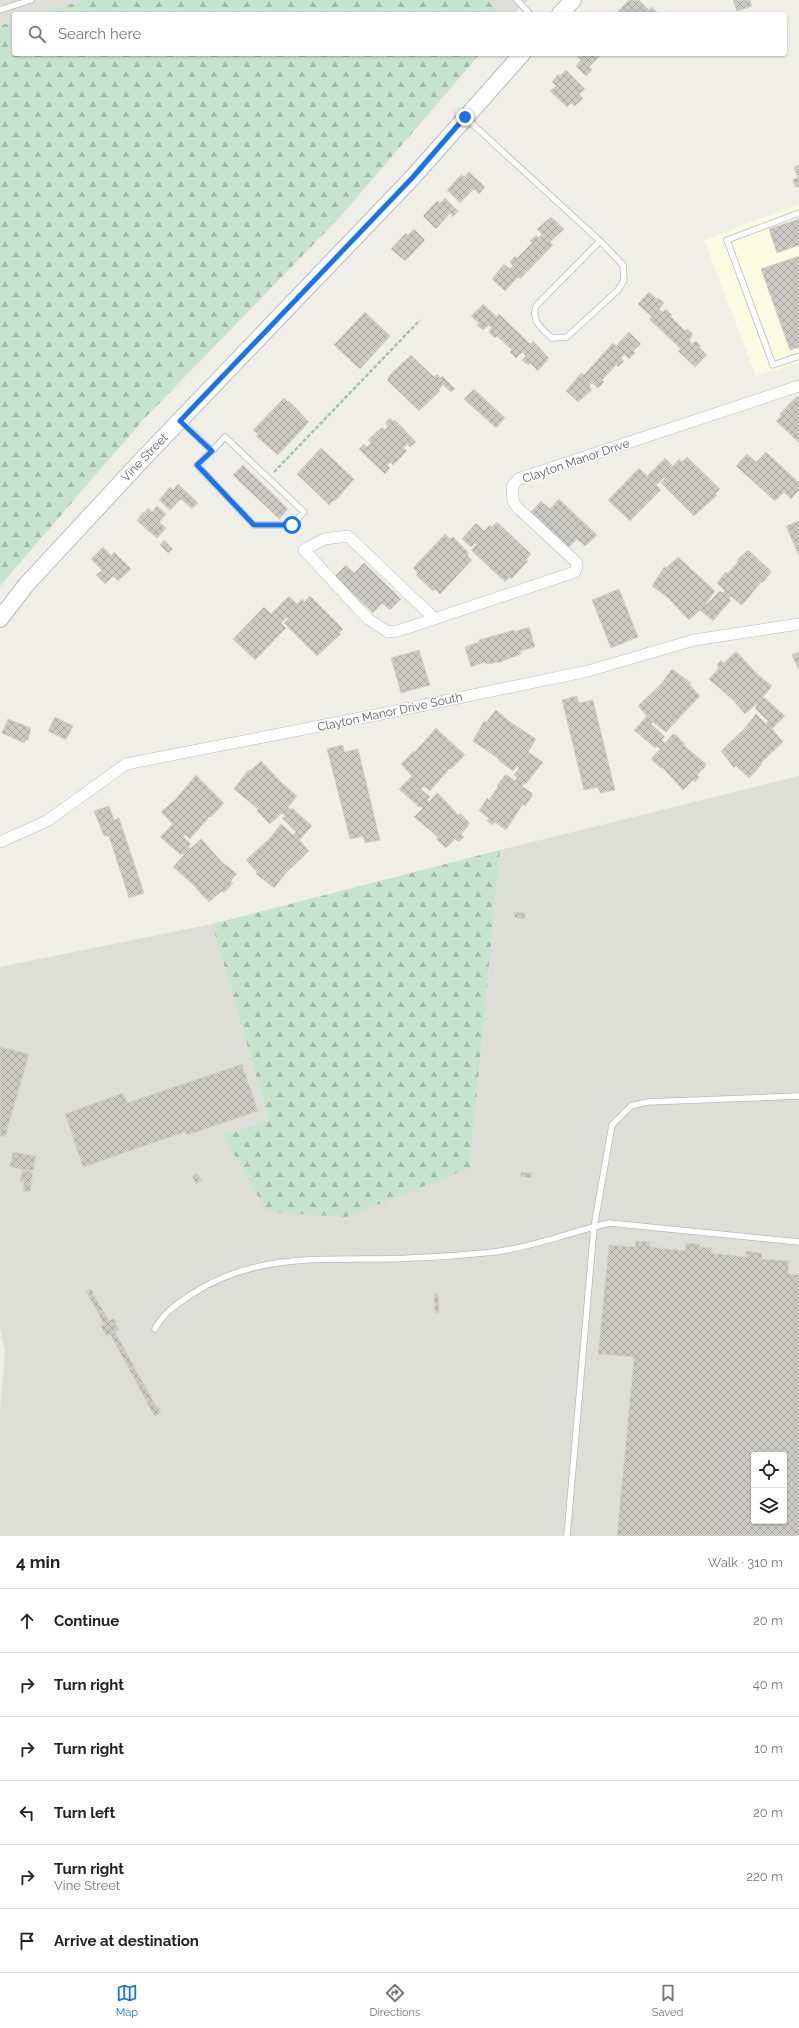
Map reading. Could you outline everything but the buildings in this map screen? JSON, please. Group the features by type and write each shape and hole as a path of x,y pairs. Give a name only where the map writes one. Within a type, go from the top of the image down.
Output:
{"street":[{"path":"562,12 573,0"},
{"name":"Vine Street","path":"0,619 26,585 407,182 520,56"},
{"name":"Clayton Manor Drive","path":"435,619 348,536 324,539 304,550 368,619 384,631 398,631 435,619 575,572 577,566 576,562 518,508 513,501 512,487 518,480 799,386"},
{"name":"Clayton Manor Drive South","path":"0,842 47,822 126,764 384,714 588,671 694,640 799,624"}],"lane":[{"path":"0,10 30,0"},
{"path":"517,0 528,12"},
{"path":"465,117 600,241 623,265 624,280 618,290 567,337 552,338 537,324 534,313 536,306 600,241"},
{"path":"799,214 727,240 773,365 799,356"},
{"path":"180,421 212,451"},
{"path":"224,437 304,512 292,525 254,525 197,465 212,451 224,437"},
{"path":"567,1536 594,1227 612,1125 631,1106 647,1102 799,1096"},
{"path":"155,1329 159,1321 172,1307 217,1279 266,1264 311,1260 413,1258 496,1252 609,1223 799,1242"}],"path":[{"path":"268,478 420,320"}],"shaded area":[{"path":"0,0 84,0 45,12 12,12 12,22 0,26"},
{"path":"488,0 528,0 516,12 499,12"},
{"path":"799,204 799,363 756,376 704,240"},
{"path":"799,776 799,1536 0,1536 0,1411 5,1351 0,1329 0,967 212,924 269,1120 223,1135 470,1168 500,850"}],"green space":[{"path":"84,0 488,0 499,12 45,12"},
{"path":"12,22 12,56 478,56 340,217 143,420 0,586 0,26"},
{"path":"500,850 470,1168 346,1217 267,1212 223,1135 269,1120 212,924"}],"route":[{"path":"292,525 254,525 197,465 212,451 180,421 413,177 465,117"}]}
